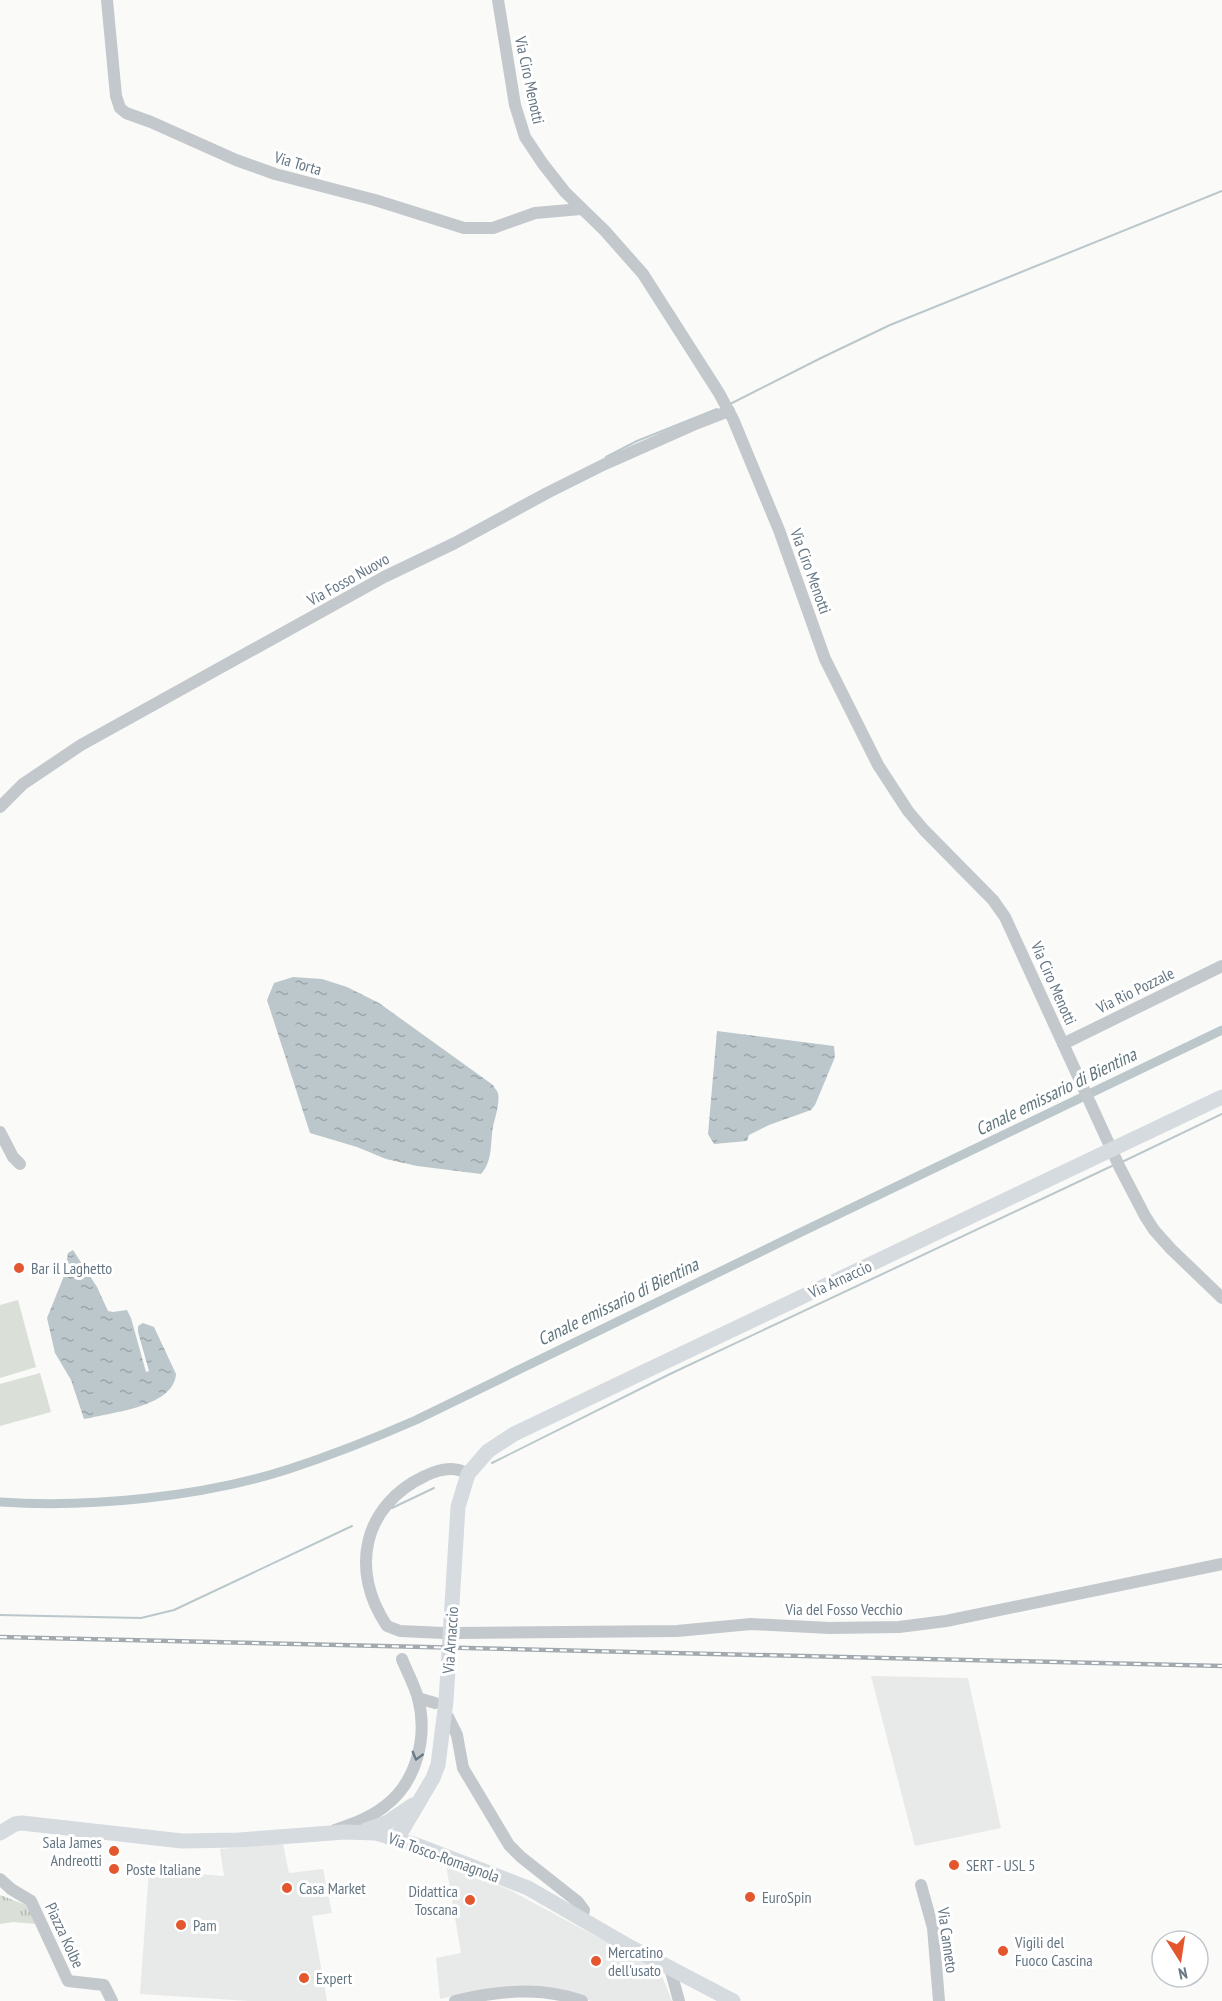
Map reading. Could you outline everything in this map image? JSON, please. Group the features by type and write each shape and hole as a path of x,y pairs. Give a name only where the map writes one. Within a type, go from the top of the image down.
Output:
{"main road":[{"name":"Via Arnaccio","path":"360,1831 383,1825 406,1815 418,1801 436,1772 446,1701 459,1500 468,1474 488,1450 514,1434 1116,1159 1222,1097"},
{"path":"390,1837 395,1825 406,1815 419,1846"},
{"path":"0,1833 15,1824 34,1825"},
{"name":"Via Tosco-Romagnola","path":"34,1825 198,1841 360,1831 390,1837 528,1888 733,2001"},
{"path":"0,1841 14,1831 34,1825"}],"street":[{"name":"Via Torta","path":"107,0 116,96 120,108 126,113 236,160 275,174 375,200 464,228 493,228 535,213 581,209"},
{"name":"Via Ciro Menotti","path":"498,0 509,76 519,122 525,137 543,164 581,209 605,231 643,274 729,411 779,530 825,659 878,765 908,811 1000,909 1010,925 1116,1159 1154,1230 1222,1298"},
{"name":"Via Fosso Nuovo","path":"0,807 23,784 81,745 384,577 455,543 605,464 693,424 729,411"},
{"name":"Via Rio Pozzale","path":"1063,1044 1222,966"},
{"path":"0,1132 20,1164"},
{"path":"444,1633 393,1629 383,1620 369,1586 365,1567 369,1537 378,1516 393,1495 408,1484 427,1475 452,1468 468,1474"},
{"name":"Via del Fosso Vecchio","path":"459,1633 677,1630 751,1624 829,1628 899,1628 946,1621 1222,1564"},
{"path":"325,1833 375,1813 403,1788 412,1773 420,1747 421,1717 418,1698 402,1659"},
{"path":"418,1698 435,1703"},
{"path":"448,1717 457,1735 463,1768 505,1838 516,1853 578,1902 584,1910 582,1919"},
{"name":"Piazza Kolbe","path":"0,1879 16,1893 31,1901 68,1981 104,1985 112,2001"},
{"name":"Via Canneto","path":"921,1885 933,1928 939,2001"},
{"path":"0,1891 16,1893"},
{"path":"670,1968 679,2001"},
{"path":"455,2001 512,1990 582,2001"}],"shaded area":[{"path":"871,1676 968,1678 1001,1828 915,1846"},
{"path":"283,1844 289,1873 323,1869 332,1913 312,1916 327,2001 248,2001 140,1994 149,1870 224,1876 220,1849"},
{"path":"446,1865 510,1890 660,1971 672,2001 591,2001 575,1995 462,1994 440,1999 436,1958 461,1953"}],"green space":[{"path":"18,1300 36,1367 0,1378 0,1305"},
{"path":"40,1373 51,1412 0,1426 0,1384"},
{"path":"0,1895 26,1905 38,1924 13,1922 0,1924"}],"water":[{"path":"293,977 322,979 347,987 379,1003 493,1085 498,1093 498,1106 488,1163 481,1174 417,1166 386,1159 357,1147 310,1133 267,1000 274,983"},
{"path":"717,1031 834,1046 835,1057 815,1105 811,1110 749,1135 747,1141 714,1144 708,1134"},
{"path":"73,1250 97,1287 108,1311 127,1310 146,1372 149,1371 138,1326 143,1323 154,1327 176,1374 173,1385 155,1400 128,1410 84,1419 71,1380 55,1353 47,1318 64,1276 68,1253"}],"waterway":[{"path":"730,404 890,325 1222,191"},
{"path":"606,457 637,441 717,409"},
{"name":"Canale emissario di Bientina","path":"0,1502 108,1502 183,1493 256,1479 353,1446 416,1420 1222,1030"},
{"path":"1122,1162 1222,1114"},
{"path":"492,1463 670,1374 1114,1165"},
{"path":"392,1508 434,1488"},
{"path":"0,1615 141,1618 174,1610 352,1526"}],"railway":[{"path":"0,1637 1222,1666"}],"place":[{"name":"Bar il Laghetto","path":"19,1268"},
{"name":"Sala James Andreotti","path":"114,1851"},
{"name":"SERT - USL 5","path":"954,1865"},
{"name":"Poste Italiane","path":"114,1869"},
{"name":"Casa Market","path":"287,1888"},
{"name":"EuroSpin","path":"750,1897"},
{"name":"Didattica Toscana","path":"470,1900"},
{"name":"Pam","path":"181,1925"},
{"name":"Vigili del Fuoco Cascina","path":"1003,1951"},
{"name":"Mercatino dell'usato","path":"596,1961"},
{"name":"Expert","path":"304,1978"}]}
